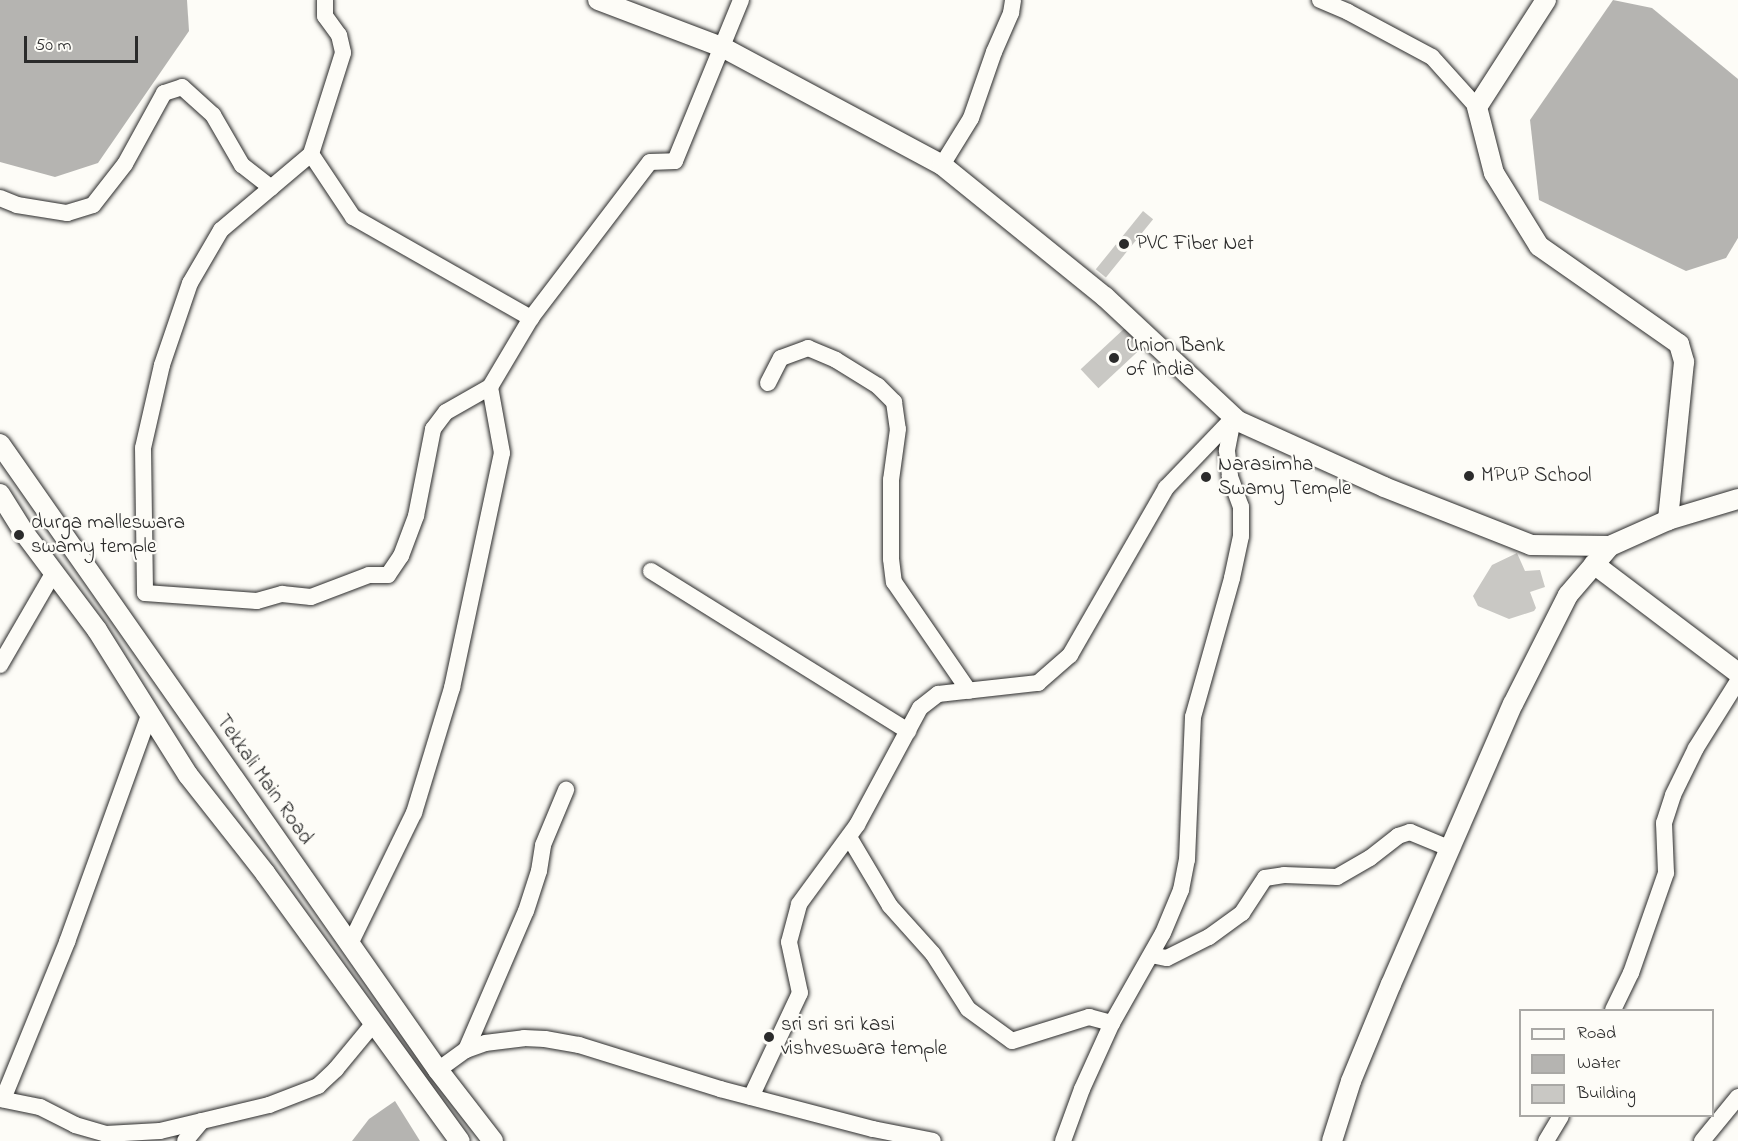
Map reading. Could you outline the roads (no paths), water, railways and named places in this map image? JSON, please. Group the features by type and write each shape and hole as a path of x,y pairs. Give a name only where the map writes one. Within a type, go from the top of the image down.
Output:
{"main road":[{"path":"598,0 722,47 942,165 1105,297 1234,417 1384,487 1531,545 1610,546"},
{"path":"1546,0 1477,106 1494,173 1539,246 1678,344 1684,362 1668,520"},
{"name":"Tekkali Main Road","path":"0,444 438,1070 493,1141"},
{"path":"1332,1141 1351,1081 1513,704 1568,595 1610,546 1668,520 1738,499"},
{"path":"2,504 97,630 188,775 265,873 460,1141"},
{"path":"1594,564 1738,673"}],"street":[{"path":"325,0 325,16 339,35 343,53 311,154 221,231 190,283 162,364 143,448 146,593 257,600 282,594 311,597 369,575 388,575 401,556 416,516 433,429 446,412 490,387 531,318 650,162 675,161 741,0"},
{"path":"942,165 971,118 994,52 1011,14 1013,0"},
{"path":"1320,0 1348,12 1432,57 1477,106"},
{"path":"0,198 17,205 67,213 93,205 125,164 164,93 182,87 213,115 242,165 271,188"},
{"path":"311,154 352,217 531,318"},
{"path":"768,383 781,358 808,348 836,360 878,386 894,402 898,429 891,480 891,559 894,582 969,691"},
{"path":"350,944 414,813 452,688 502,453 490,387"},
{"path":"751,1097 800,993 789,942 799,904 849,837 920,708 939,694 1038,683 1070,655 1166,488 1234,417"},
{"path":"1063,1141 1082,1089 1112,1023 1173,912 1181,890 1187,860 1193,717 1232,578 1241,536 1241,507 1230,476 1227,450 1234,417"},
{"path":"651,571 908,731"},
{"path":"0,665 54,572"},
{"path":"1614,1009 1631,973 1666,873 1664,823 1673,795 1696,748 1738,681"},
{"path":"150,713 67,942 2,1099 40,1107 75,1125 106,1134 160,1131 269,1105 318,1086 336,1069 374,1023"},
{"path":"466,1050 526,911 539,871 543,845 566,790"},
{"path":"1150,955 1167,958 1209,937 1242,913 1264,878 1284,875 1337,877 1377,853 1398,836 1410,832 1451,849"},
{"path":"849,837 890,906 933,954 968,1009 1012,1041 1089,1017 1112,1023"},
{"path":"438,1070 466,1050 485,1043 524,1038 545,1039 579,1045 751,1097 933,1141"},
{"path":"1702,1141 1738,1097"},
{"path":"1546,1141 1561,1117"},
{"path":"185,1141 202,1121"}],"water":[{"path":"0,0 187,0 189,31 98,163 55,177 0,162"},
{"path":"1613,0 1652,8 1738,79 1738,238 1726,258 1686,271 1539,200 1530,120"},
{"path":"395,1101 420,1141 352,1141 369,1119"}],"place":[{"name":"PVC Fiber Net","path":"1124,244"},
{"name":"Union Bank of India","path":"1114,358"},
{"name":"MPUP School","path":"1469,476"},
{"name":"Narasimha Swamy Temple","path":"1206,477"},
{"name":"durga malleswara swamy temple","path":"19,535"},
{"name":"sri sri sri kasi vishveswara temple","path":"769,1037"}]}
